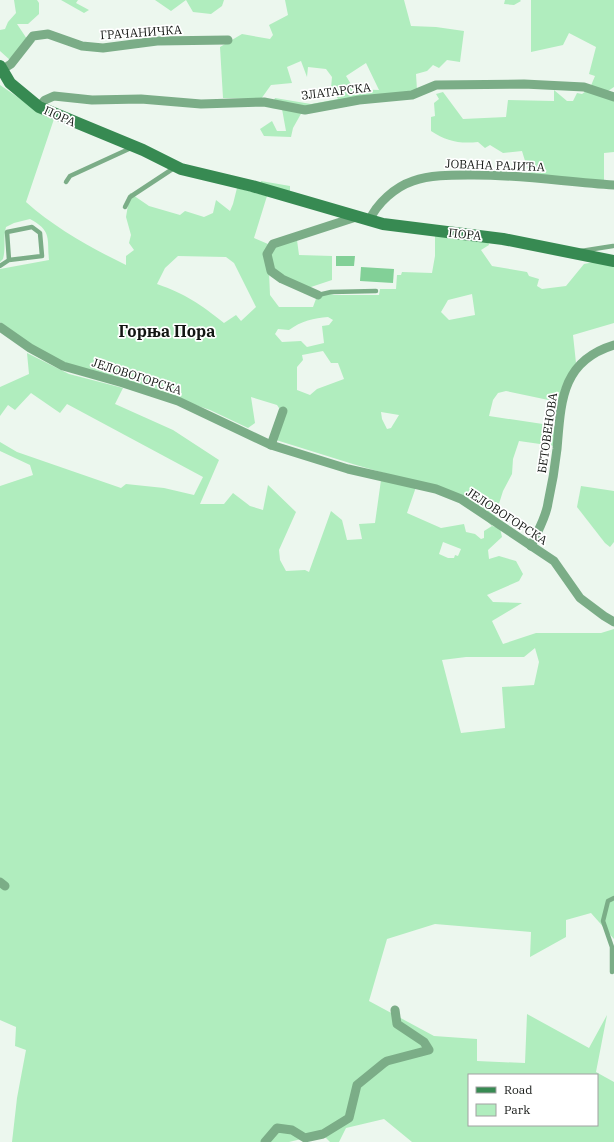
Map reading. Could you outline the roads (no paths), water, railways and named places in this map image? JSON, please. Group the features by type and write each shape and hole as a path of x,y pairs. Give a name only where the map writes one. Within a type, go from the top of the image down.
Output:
{"street":[{"name":"ГРАЧАНИЧКА","path":"0,69 11,64 33,36 48,34 82,46 103,48 157,41 228,40"},
{"name":"ПОРА","path":"0,69 15,88 40,107 135,146 176,167 252,186 369,221 416,230 503,239 613,260"},
{"name":"ЗЛАТАРСКА","path":"40,107 49,97 59,96 92,100 142,99 202,104 264,102 305,110 359,100 412,95 436,85 524,84 584,87 614,97"},
{"name":"ЈОВАНА РАЈИЋА","path":"369,221 378,206 391,193 413,181 442,175 488,175 614,185"},
{"path":"318,295 282,279 271,271 267,254 273,244 356,217"},
{"name":"ЈЕЛОВОГОРСКА","path":"0,326 30,348 63,366 123,382 178,401 270,445 348,469 436,489 461,499 554,561 580,598 614,622"},
{"name":"БЕТОВЕНОВА","path":"531,546 548,506 556,454 561,406 567,383 572,372 587,358 614,345"},
{"path":"270,445 284,411"},
{"path":"265,1142 277,1128 292,1130 305,1138 323,1134 349,1118 357,1085 368,1076 387,1061 429,1050 424,1042 397,1024 395,1010"}],"lane":[{"path":"66,182 70,176 135,146"},
{"path":"125,206 130,197 176,167"},
{"path":"0,266 9,260 42,256 40,233 32,227 7,232 9,260"},
{"name":"ПОРА","path":"574,253 587,249 613,246"},
{"path":"318,295 331,292 376,291"},
{"path":"612,972 612,947 603,921 608,901 614,898"}],"district":[{"name":"Горња Пора","path":"167,331"}]}
